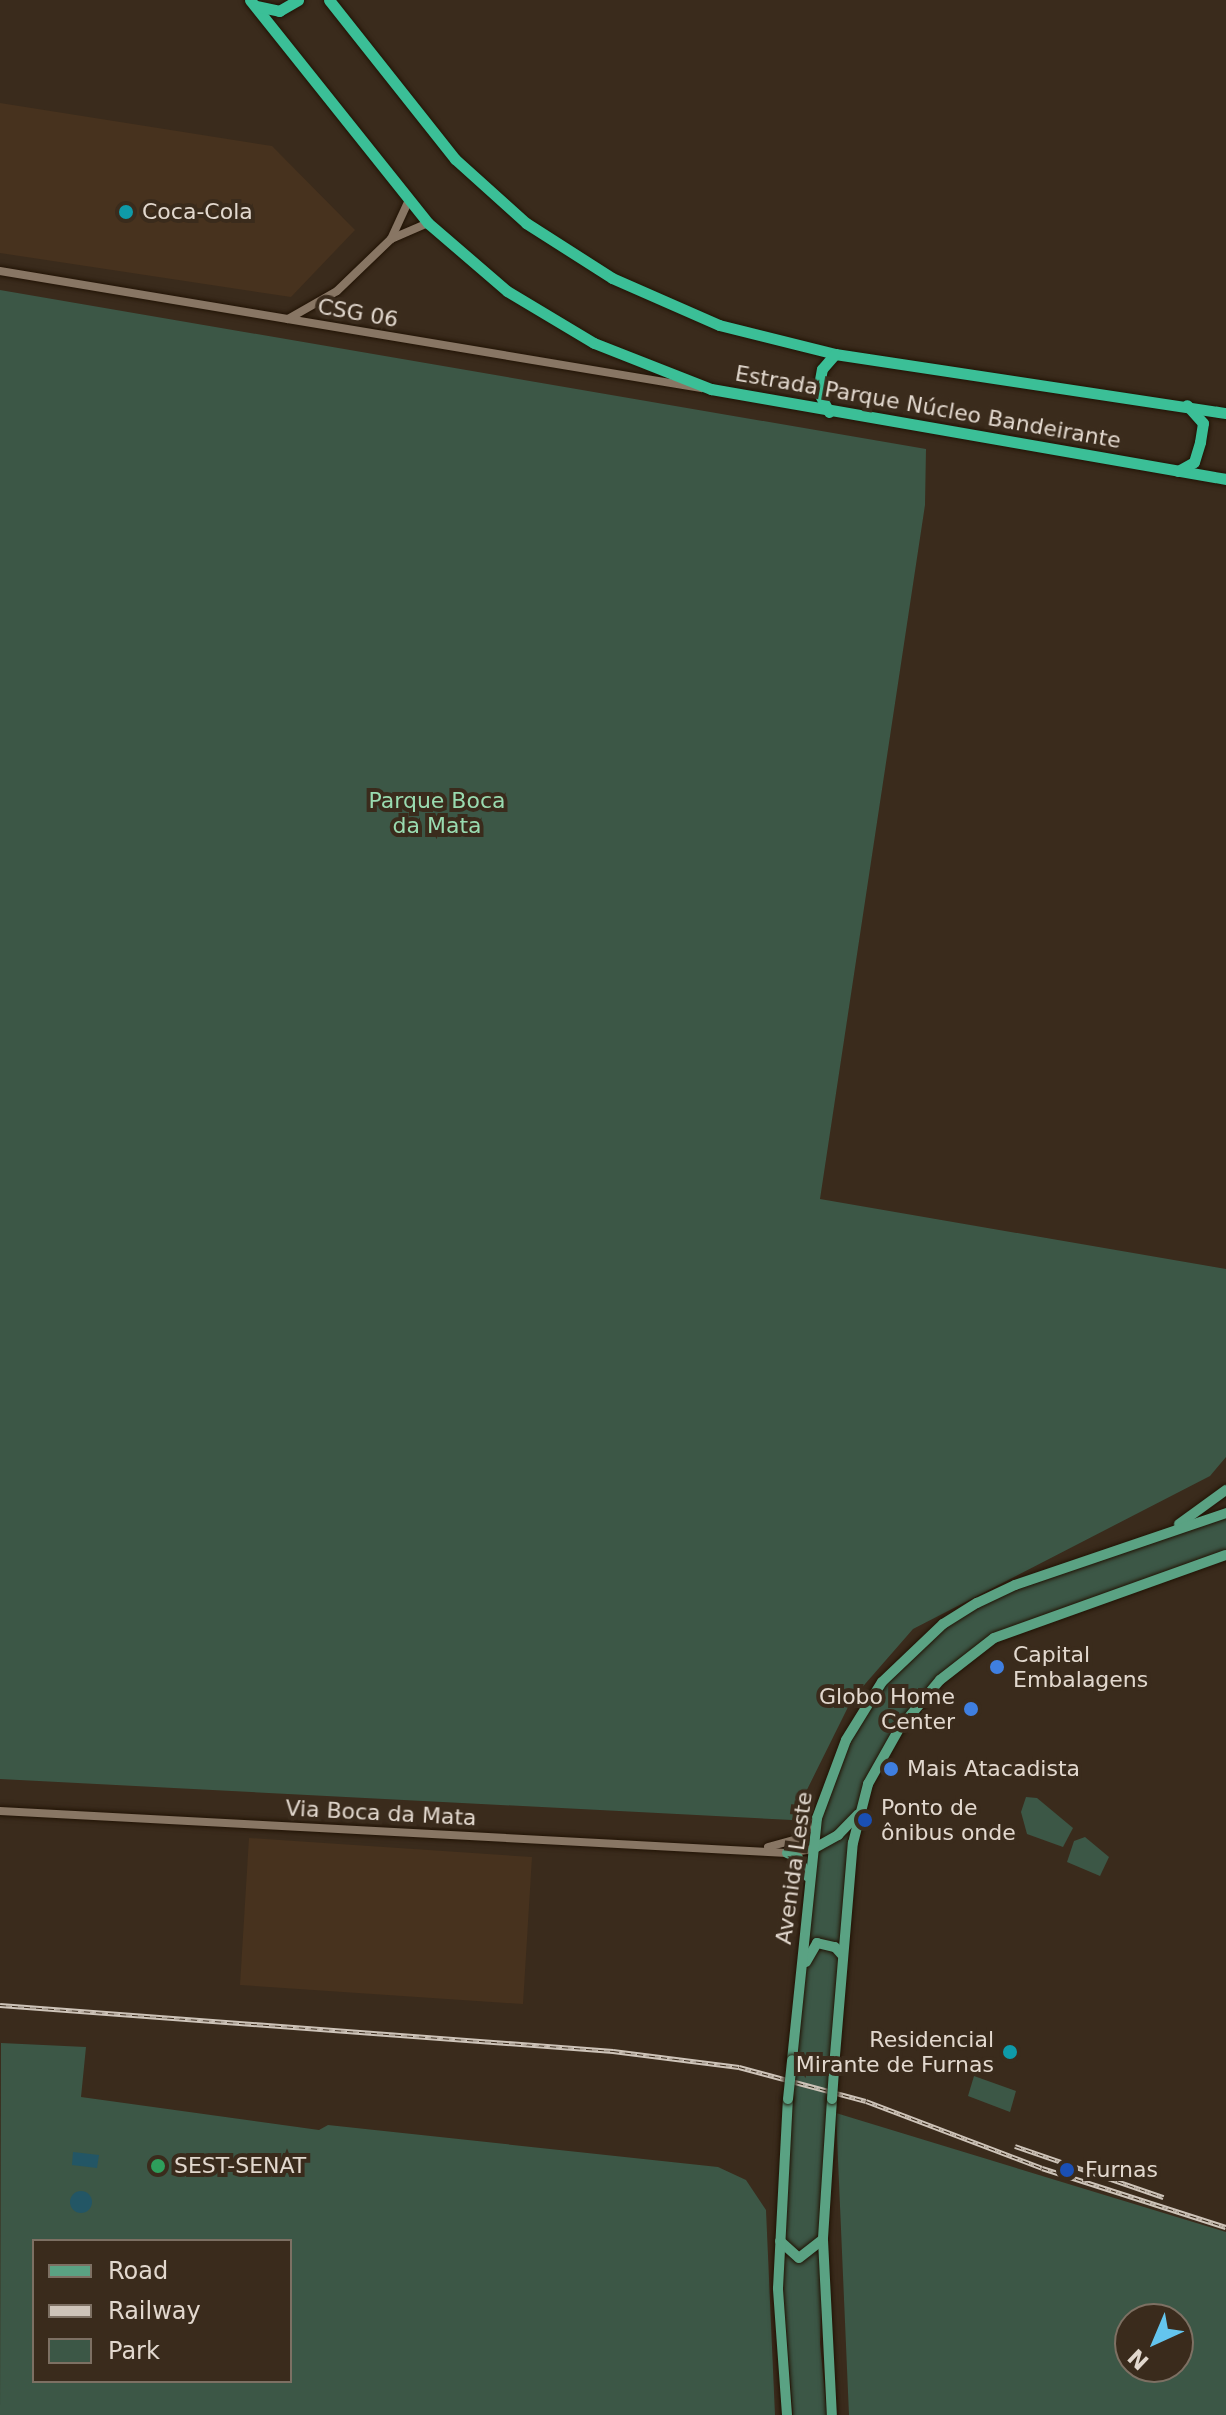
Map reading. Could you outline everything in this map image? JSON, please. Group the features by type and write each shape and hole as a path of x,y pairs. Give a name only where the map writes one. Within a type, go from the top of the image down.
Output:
{"highway":[{"path":"250,0 274,12 298,0"},
{"name":"Estrada Parque Núcleo Bandeirante","path":"250,0 408,202 428,223 507,291 594,343 711,389 830,413 1226,479"},
{"name":"Estrada Parque Núcleo Bandeirante","path":"329,0 455,159 526,223 612,278 719,325 835,354 1133,402 1187,405 1226,413"},
{"path":"830,413 818,391 822,369 835,354"},
{"path":"1178,471 1194,462 1203,423 1187,405"}],"main road":[{"path":"1173,1529 1226,1490"},
{"name":"Avenida Leste","path":"787,2415 779,2236 788,2099 809,1878 817,1818 827,1783 858,1716 882,1682 943,1624 1015,1585 1226,1513"},
{"path":"832,2415 823,2240 834,2067 859,1812 876,1766 899,1729 940,1680 994,1638 1226,1555"},
{"path":"813,1849 838,1835 859,1812"},
{"path":"787,1853 798,1858 809,1878"},
{"path":"800,1979 814,1944 827,1943 843,1956"},
{"path":"779,2236 790,2254 799,2258 809,2256 823,2240"}],"street":[{"path":"391,239 408,202"},
{"path":"287,319 337,291 391,239 428,223"},
{"name":"CSG 06","path":"0,271 671,386 711,389"},
{"name":"Via Boca da Mata","path":"0,1811 760,1848 787,1853 813,1849"},
{"name":"Via Boca da Mata","path":"760,1848 791,1843 817,1818"}],"shaded area":[{"path":"0,103 272,146 355,230 291,297 0,253"},
{"path":"249,1838 532,1857 523,2004 240,1985"}],"green space":[{"name":"Parque Boca da Mata","path":"0,290 926,449 925,505 820,1199 1226,1269 1226,1457 1210,1476 913,1629 852,1699 792,1820 0,1779"},
{"path":"1226,1515 1226,1555 994,1638 918,1704 870,1786 850,1872 824,2224 820,2343 827,2415 793,2415 779,2238 818,1818 825,1782 844,1739 908,1651 977,1604"},
{"path":"1026,1797 1037,1798 1073,1828 1063,1847 1027,1834 1021,1812"},
{"path":"1085,1837 1109,1857 1100,1876 1067,1862 1074,1841"},
{"path":"1,2043 86,2047 81,2097 319,2130 328,2125 718,2167 746,2180 766,2210 775,2415 0,2415"},
{"path":"974,2076 1016,2091 1010,2112 968,2096"},
{"path":"836,2113 1226,2232 1226,2415 849,2415"}],"water":[{"path":"73,2152 99,2155 97,2168 72,2165"},
{"path":"81,2191 89,2194 92,2202 89,2210 81,2213 73,2210 70,2202 73,2194"}],"railway":[{"path":"0,2005 613,2051 739,2067 866,2101 1042,2168 1226,2227"},
{"path":"1015,2146 1163,2197"}],"place":[{"name":"Coca-Cola","path":"126,212"},
{"name":"Capital Embalagens","path":"997,1667"},
{"name":"Globo Home Center","path":"971,1709"},
{"name":"Mais Atacadista","path":"891,1769"},
{"name":"Ponto de ônibus onde","path":"865,1820"},
{"name":"Residencial Mirante de Furnas","path":"1010,2052"},
{"name":"SEST-SENAT","path":"158,2166"},
{"name":"Furnas","path":"1067,2170"}]}
